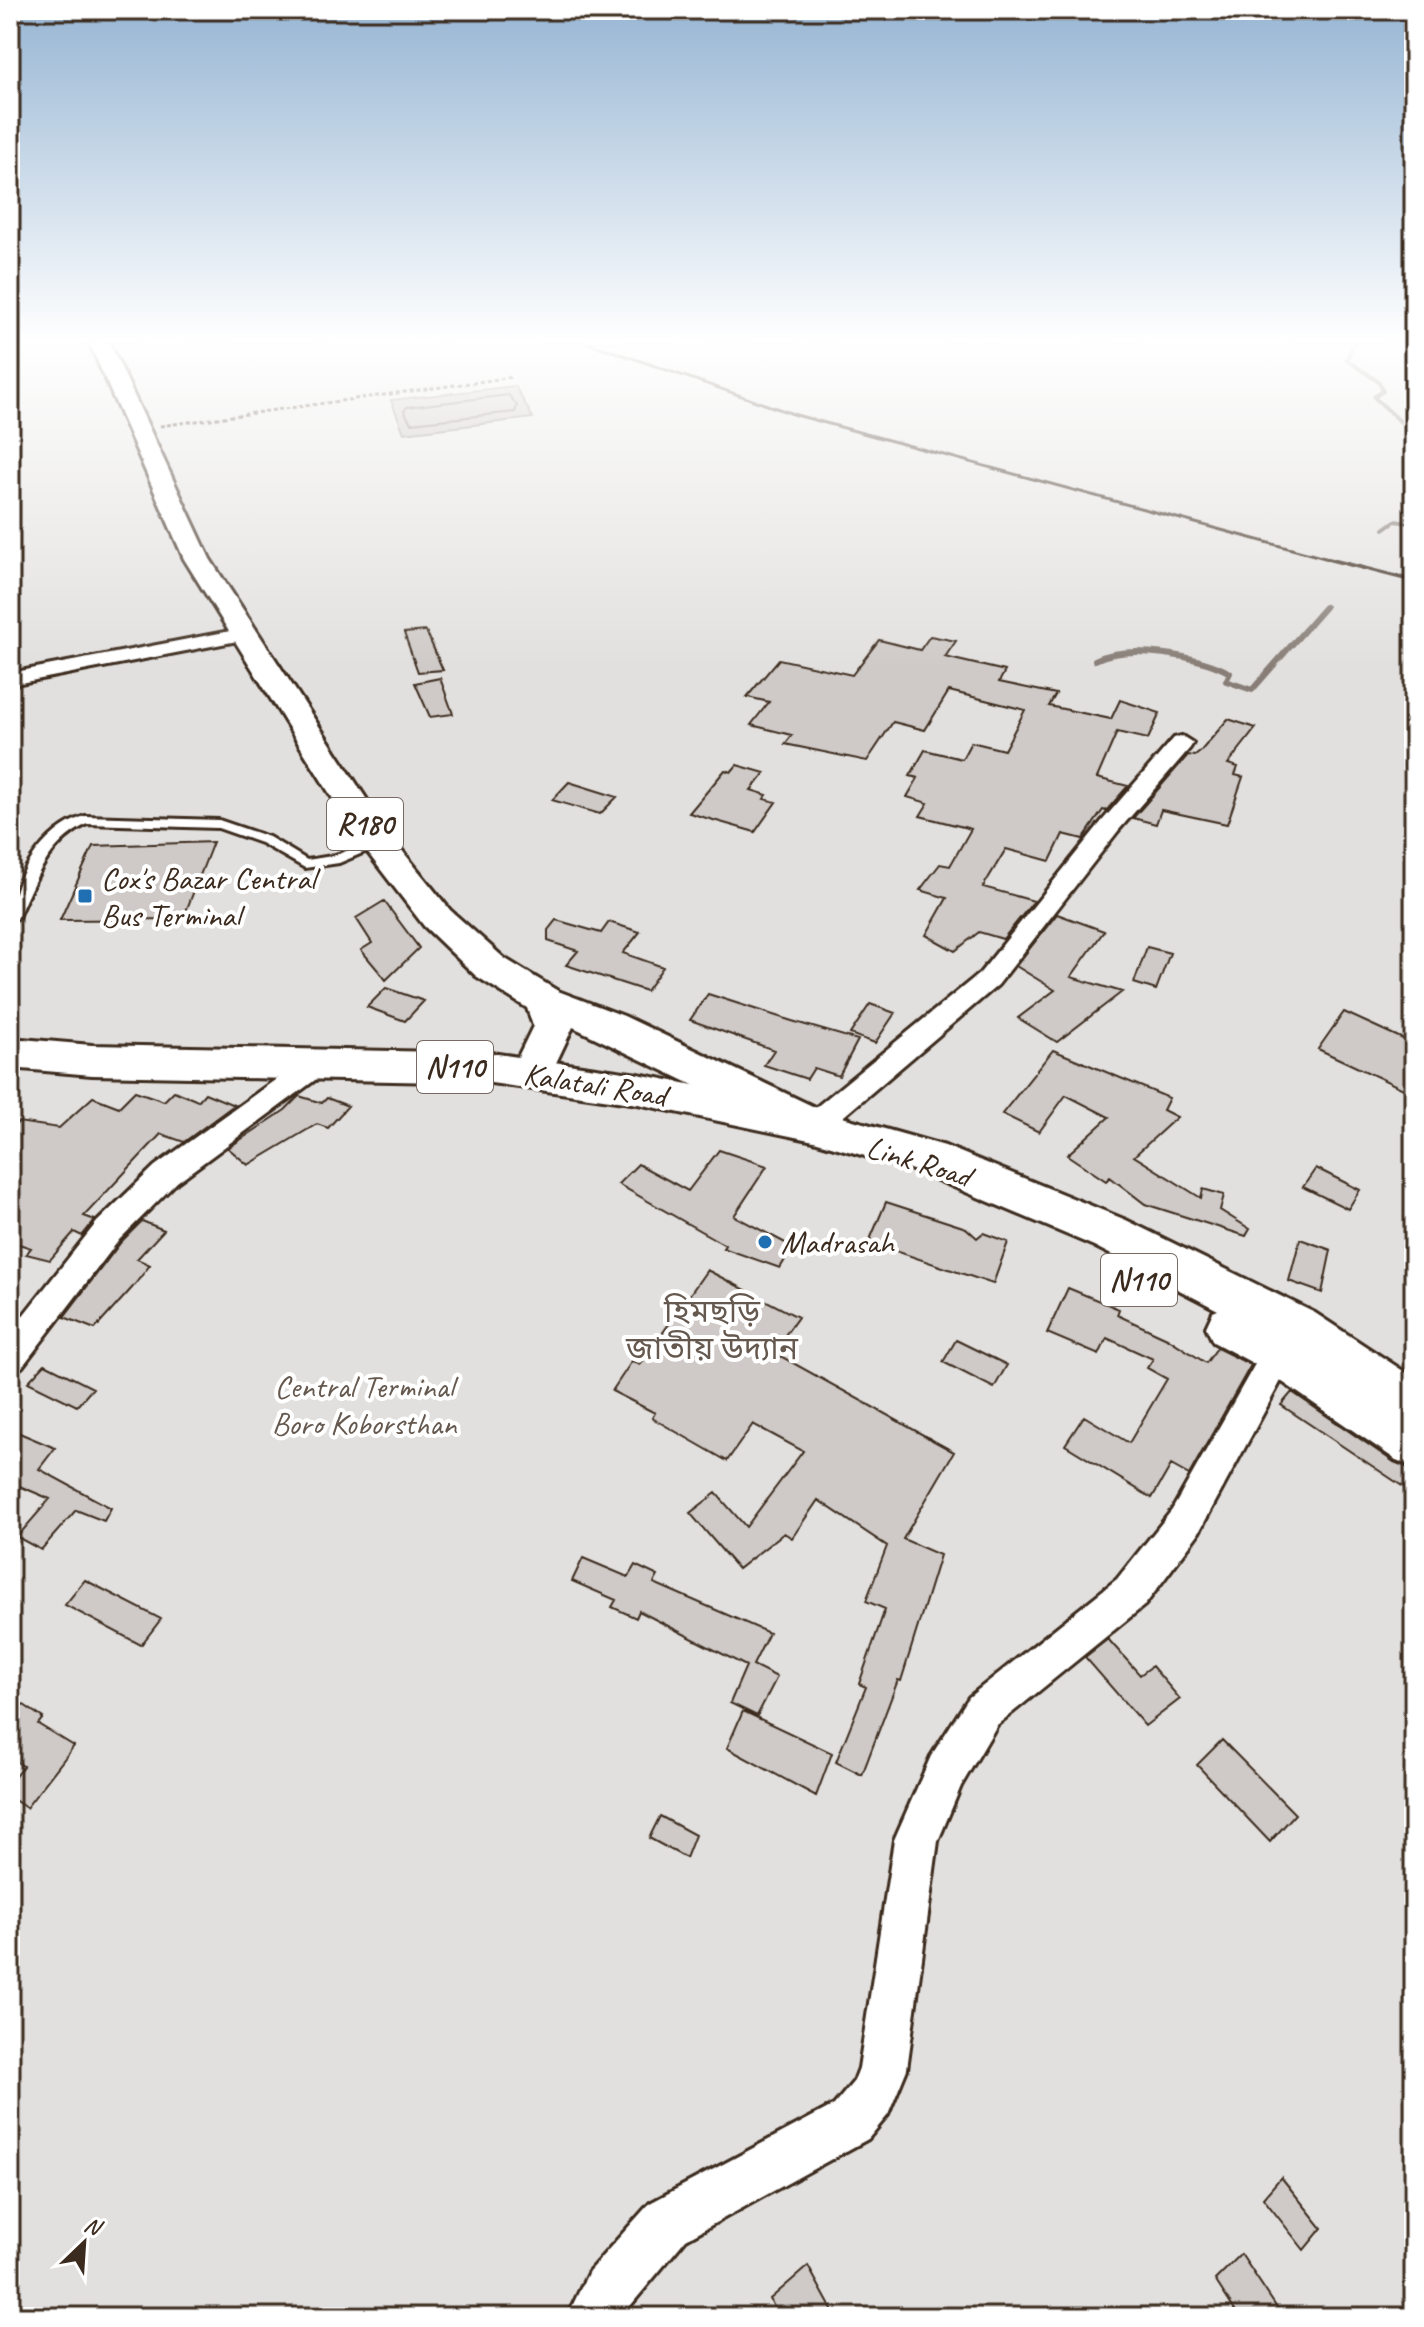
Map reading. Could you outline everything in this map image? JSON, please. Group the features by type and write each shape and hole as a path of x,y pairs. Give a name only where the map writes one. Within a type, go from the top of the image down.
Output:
{"main road":[{"name":"R180","path":"148,451 197,559 378,844 437,918 490,967 544,1001 610,1026 833,1132"},
{"name":"R180","path":"167,451 221,555 399,835 459,903 509,954 793,1096 833,1132"},
{"path":"531,1073 553,1026 544,1001"},
{"name":"Kalatali Road","path":"10,1053 92,1060 320,1062 491,1068 638,1089 833,1132"},
{"name":"Kalatali Road","path":"10,1068 92,1060"},
{"name":"Link Road","path":"833,1132 922,1184 1095,1256 1279,1353 1412,1409"},
{"name":"Link Road","path":"833,1132 929,1158 1110,1233 1298,1328 1412,1409"}],"street":[{"path":"10,679 246,634"},
{"path":"833,1132 989,979 1110,826 1182,743"},
{"path":"10,1357 108,1231 166,1174 320,1062"},
{"path":"593,2317 607,2289 668,2221 851,2122 871,2098 883,2069 916,1840 946,1771 983,1711 1131,1592 1185,1522 1279,1353"}],"lane":[{"path":"10,919 49,841 85,820 219,824 265,840 305,864 334,860 378,844"}],"green space":[{"name":"হিমছড়ি জাতীয় উদ্যান","path":"10,451 1414,451 1414,2317 10,2317"}],"building":[{"path":"426,631 443,670 418,672 404,633"},
{"path":"930,636 956,641 945,657 1005,671 999,682 1056,694 1049,706 1111,719 1120,700 1160,713 1148,739 1117,732 1097,778 1128,786 1106,811 1103,810 1083,839 1063,834 1050,861 1006,849 983,887 1034,901 1003,939 979,932 955,951 926,935 947,898 920,890 940,864 950,866 971,829 920,816 928,803 907,797 918,778 910,776 925,750 962,759 971,742 1004,750 1025,710 949,691 925,730 893,722 867,761 785,744 792,735 751,725 769,702 747,697 779,659 852,675 879,640 920,650"},
{"path":"440,678 453,714 430,717 415,683"},
{"path":"1228,719 1256,728 1228,764 1238,767 1235,775 1243,777 1227,824 1161,810 1156,824 1133,818 1188,755 1195,756 1200,752"},
{"path":"737,765 765,773 751,790 767,795 764,799 776,802 755,832 689,813 725,770 731,772"},
{"path":"569,782 617,797 600,814 552,800"},
{"path":"213,842 183,919 60,920 93,846"},
{"path":"384,901 419,948 386,980 361,950 372,943 356,918"},
{"path":"1057,914 1104,931 1071,977 1122,992 1057,1042 1018,1018 1055,990 1016,966"},
{"path":"556,920 601,933 609,922 640,932 623,953 663,967 646,991 566,965 578,951 548,941 548,930"},
{"path":"1147,947 1170,953 1156,990 1134,983"},
{"path":"386,988 424,1001 405,1021 367,1007"},
{"path":"708,994 858,1040 839,1076 814,1068 807,1079 764,1065 774,1050 690,1020"},
{"path":"870,1004 895,1013 875,1043 850,1034"},
{"path":"1344,1012 1414,1044 1414,1094 1318,1049"},
{"path":"1053,1050 1169,1098 1163,1110 1177,1117 1134,1156 1201,1198 1203,1189 1224,1195 1220,1210 1250,1229 1246,1236 1145,1204 1110,1177 1106,1181 1067,1155 1109,1117 1066,1095 1039,1132 1002,1114"},
{"path":"135,1091 164,1101 174,1091 198,1101 205,1093 234,1105 184,1142 161,1134 84,1216 95,1220 82,1236 74,1232 50,1260 26,1254 31,1248 10,1241 10,1131 18,1122 59,1128 93,1097 119,1107"},
{"path":"299,1096 322,1103 327,1098 348,1106 328,1128 317,1124 248,1165 228,1148 285,1110"},
{"path":"719,1150 767,1166 734,1216 793,1247 780,1268 723,1248 725,1245 618,1184 638,1164 688,1191"},
{"path":"1316,1168 1360,1190 1348,1209 1303,1187"},
{"path":"886,1202 966,1228 977,1238 983,1233 1008,1242 993,1284 869,1242"},
{"path":"142,1221 164,1230 137,1259 150,1265 132,1288 95,1329 64,1317 121,1242"},
{"path":"1300,1239 1331,1250 1322,1293 1289,1281"},
{"path":"707,1270 798,1317 773,1352 954,1452 903,1539 940,1555 901,1681 898,1680 862,1775 836,1762 866,1687 859,1684 885,1609 866,1601 887,1546 818,1500 792,1538 784,1533 738,1569 690,1513 716,1493 746,1527 803,1451 753,1424 727,1461 652,1418 655,1413 612,1391 632,1361 640,1365"},
{"path":"1068,1288 1119,1309 1117,1315 1167,1338 1206,1363 1217,1348 1251,1365 1189,1475 1171,1465 1152,1498 1065,1445 1084,1416 1129,1443 1167,1379 1147,1368 1153,1359 1107,1338 1099,1355 1047,1333"},
{"path":"956,1340 1007,1365 994,1388 943,1362"},
{"path":"45,1364 93,1388 77,1406 28,1382"},
{"path":"1292,1392 1394,1462 1414,1470 1414,1494 1281,1405"},
{"path":"10,1429 55,1448 39,1469 111,1508 104,1521 76,1510 41,1550 17,1537 50,1499 10,1482"},
{"path":"583,1558 628,1577 635,1565 658,1576 654,1583 769,1633 753,1665 777,1677 757,1716 730,1703 746,1666 639,1611 636,1618 612,1607 616,1600 572,1581"},
{"path":"85,1580 161,1619 141,1645 65,1605"},
{"path":"1108,1639 1140,1675 1152,1666 1180,1699 1145,1726 1085,1657"},
{"path":"21,1703 43,1718 38,1724 74,1746 26,1808 10,1797 10,1783 23,1766 10,1757 10,1717"},
{"path":"743,1711 832,1753 816,1796 727,1748"},
{"path":"1222,1740 1295,1814 1270,1842 1197,1765"},
{"path":"660,1816 695,1835 686,1858 649,1838"},
{"path":"1281,2177 1322,2228 1304,2250 1263,2198"},
{"path":"1241,2254 1283,2317 1239,2317 1215,2280"},
{"path":"808,2266 836,2317 779,2317 770,2299"}],"waterway":[{"path":"1384,529 1395,521 1414,524"},
{"path":"1095,660 1109,655 1144,652 1183,657 1230,673 1226,681 1252,690 1325,607"}],"railway":[{"path":"928,451 1336,561"},
{"path":"1328,559 1414,581"}],"place":[{"name":"Cox's Bazar Central Bus Terminal","path":"85,896"},
{"name":"Madrasah","path":"765,1242"}],"park label":[{"name":"Central Terminal Boro Koborsthan","path":"364,1404"}]}
